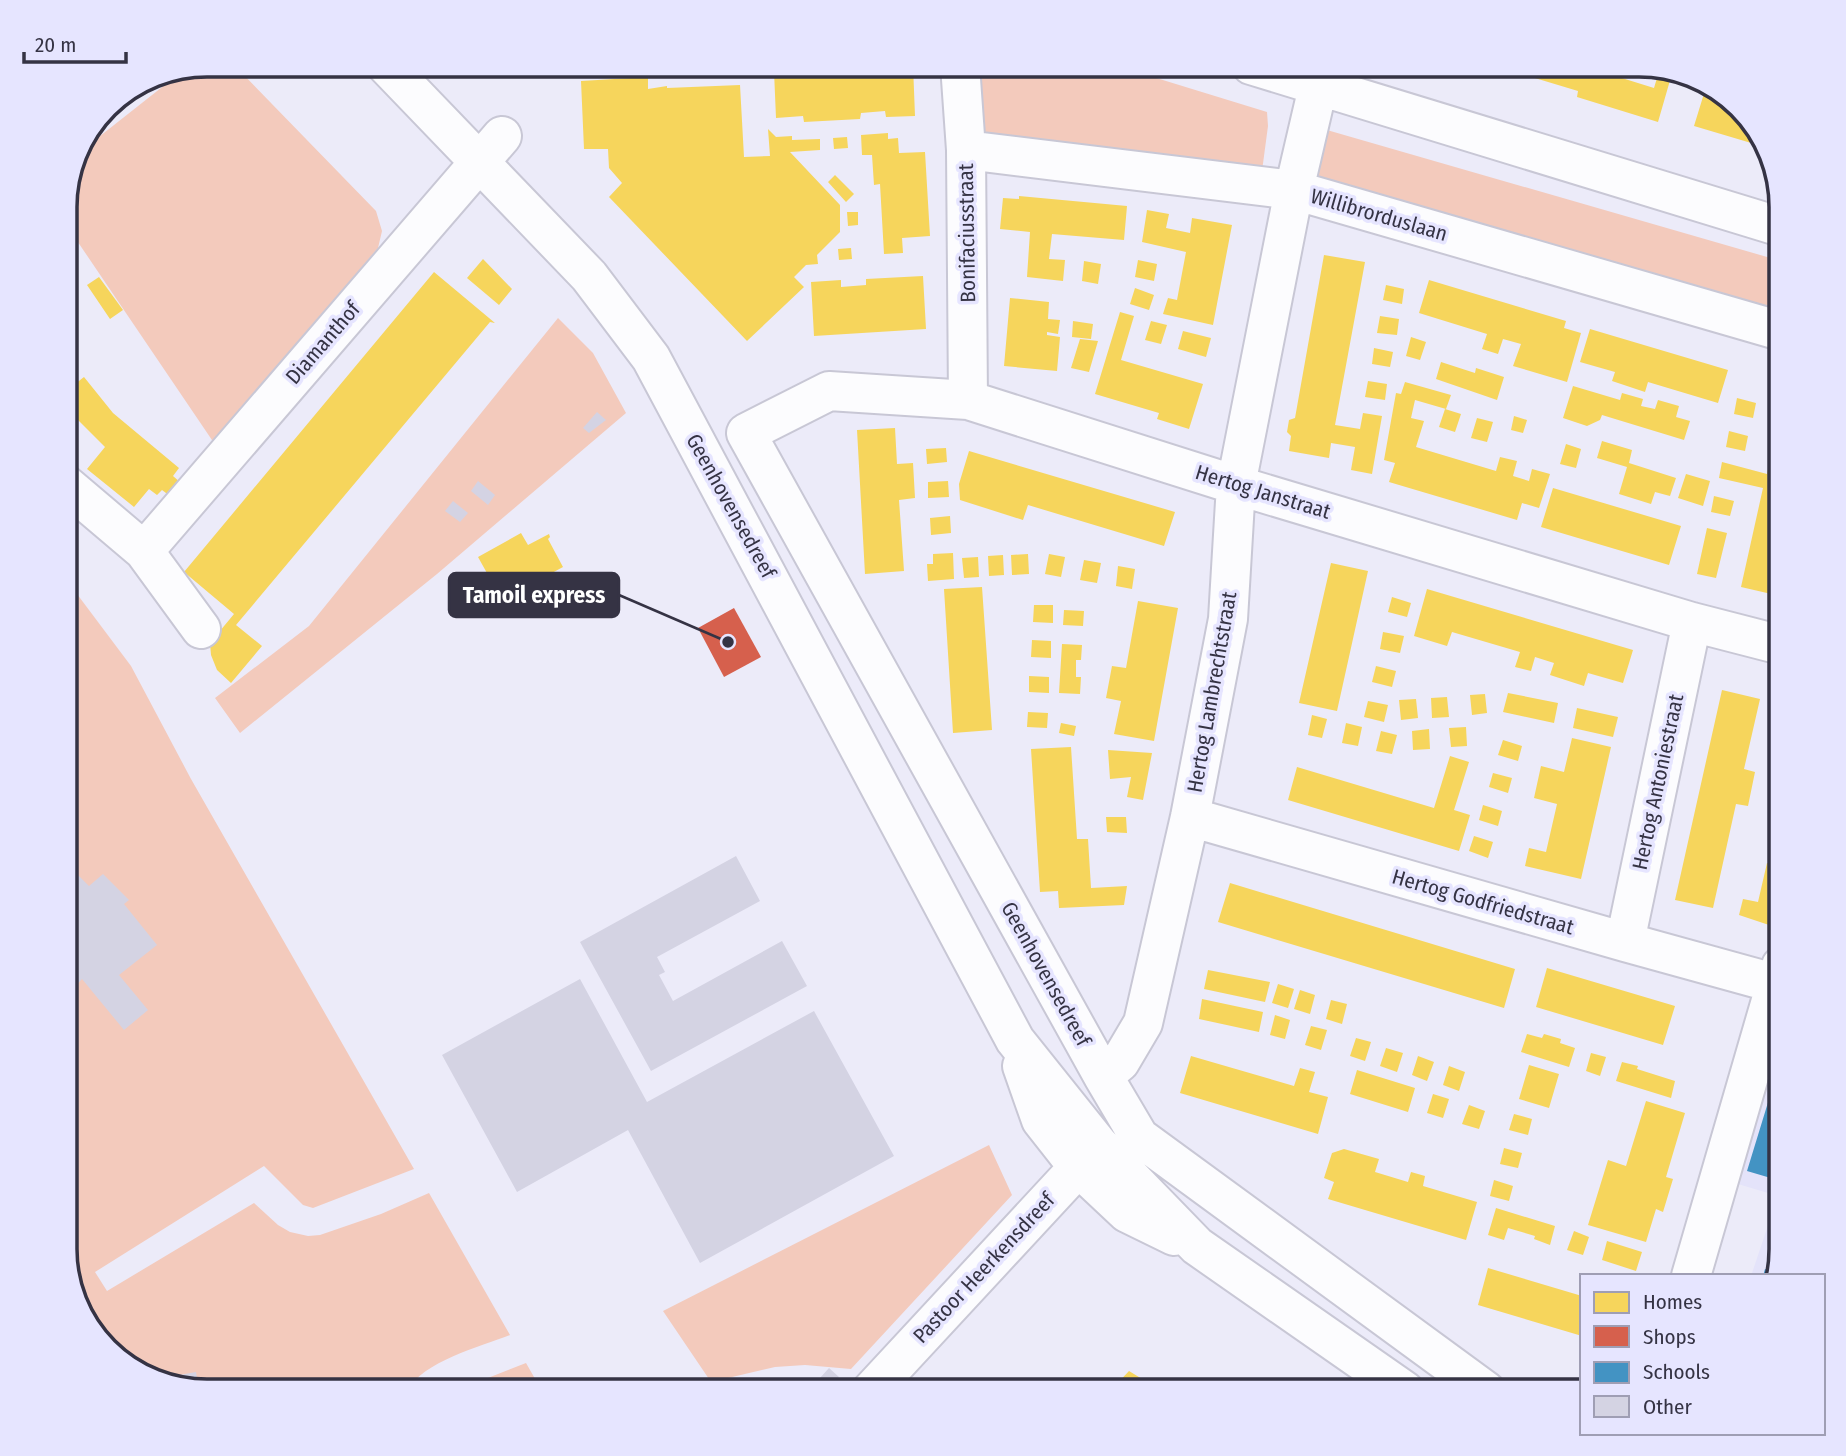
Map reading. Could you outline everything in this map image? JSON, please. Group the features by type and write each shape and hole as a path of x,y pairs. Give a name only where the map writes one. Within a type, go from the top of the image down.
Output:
{"street":[{"name":"Geenhovensedreef","path":"401,77 491,149 651,358 1015,1040 1088,1156 1197,1246 1388,1379"},
{"name":"Bonifaciusstraat","path":"961,77 966,150 968,400"},
{"path":"1288,77 1769,223"},
{"name":"Hertog Lambrechtstraat","path":"1102,1076 1120,1062 1143,1023 1190,817 1228,619 1236,485 1294,190 1318,87"},
{"name":"Diamanthof","path":"144,551 491,149"},
{"name":"Willibrorduslaan","path":"966,150 1294,190 1769,328"},
{"name":"Hertog Janstraat","path":"746,433 829,391 968,400 1236,485 1692,622 1769,642"},
{"name":"Geenhovensedreef","path":"746,433 1102,1076 1139,1137 1470,1379"},
{"path":"77,494 144,551 201,629"},
{"name":"Hertog Antoniestraat","path":"1625,942 1692,622"},
{"name":"Hertog Godfriedstraat","path":"1190,817 1625,942 1769,973"},
{"path":"1692,1274 1769,1009"},
{"name":"Pastoor Heerkensdreef","path":"882,1379 1088,1156"}],"shaded area":[{"path":"246,77 376,211 382,231 378,248 214,443 77,241 77,199 81,174 97,139 166,84 190,78"},
{"path":"977,77 1153,77 1267,112 1268,126 1262,171 1001,145 982,132"},
{"path":"1320,128 1769,258 1769,309 1312,175"},
{"path":"558,318 593,353 626,413 437,574 240,733 215,698 309,626"},
{"path":"77,594 131,666 191,779 414,1169 313,1208 303,1205 264,1166 95,1272 107,1291 254,1203 278,1225 290,1232 308,1236 320,1235 381,1214 429,1193 510,1335 468,1350 426,1371 416,1379 207,1379 174,1375 150,1366 121,1347 109,1335 90,1306 77,1257"},
{"path":"1769,1061 1769,1193 1738,1184"},
{"path":"989,1145 1012,1195 851,1369 805,1365 775,1367 724,1379 709,1379 663,1311"},
{"path":"1769,1223 1766,1274 1752,1274"},
{"path":"526,1363 535,1379 485,1379"}],"building: Homes":[{"path":"648,77 648,89 667,86 740,85 744,157 770,156 768,129 776,137 792,136 792,140 820,139 820,150 790,152 840,205 840,232 817,255 818,264 806,265 794,277 804,287 747,341 609,197 622,183 609,168 608,149 584,149 581,81"},
{"path":"774,77 913,77 915,116 886,117 885,111 861,113 860,119 804,122 803,116 776,118"},
{"path":"1531,77 1619,77 1654,88 1657,78 1670,81 1658,122 1577,97 1578,91"},
{"path":"1704,94 1737,121 1752,143 1694,126"},
{"path":"888,133 888,139 898,138 899,153 925,152 930,236 902,238 903,253 884,254 880,184 874,185 872,155 862,155 861,135"},
{"path":"847,137 848,148 834,149 833,138"},
{"path":"835,175 854,194 846,202 828,182"},
{"path":"1019,196 1127,206 1124,240 1052,234 1049,259 1065,260 1063,281 1027,277 1030,232 1000,229 1003,198 1019,199"},
{"path":"1147,210 1169,214 1166,228 1190,233 1192,218 1232,225 1213,325 1163,314 1168,298 1177,300 1186,252 1142,242"},
{"path":"847,212 858,212 858,225 848,226"},
{"path":"851,248 852,259 839,260 838,249"},
{"path":"1324,255 1365,262 1335,425 1360,429 1363,413 1382,416 1372,474 1351,470 1355,447 1331,443 1329,458 1289,451 1289,420 1295,418"},
{"path":"483,259 512,289 499,305 467,278"},
{"path":"1138,260 1157,264 1154,281 1135,277"},
{"path":"1084,261 1101,264 1098,284 1082,281"},
{"path":"434,272 495,323 490,322 236,625 262,646 231,683 217,670 210,643 234,614 184,572"},
{"path":"923,276 926,329 814,336 811,282 841,280 841,287 866,285 866,279"},
{"path":"99,277 123,310 110,319 87,285"},
{"path":"1429,280 1566,321 1564,328 1581,333 1567,382 1513,366 1521,344 1503,339 1498,354 1482,349 1487,334 1419,313"},
{"path":"1386,285 1404,289 1402,304 1383,300"},
{"path":"1135,288 1154,295 1149,310 1130,304"},
{"path":"1010,298 1049,302 1048,319 1060,320 1058,334 1047,332 1047,335 1060,337 1057,371 1004,366"},
{"path":"1120,312 1134,316 1121,360 1203,384 1189,429 1157,419 1159,413 1095,394"},
{"path":"1380,316 1399,319 1397,335 1377,333"},
{"path":"1073,321 1093,324 1091,339 1072,337"},
{"path":"1151,321 1167,325 1161,344 1145,340"},
{"path":"1590,329 1728,370 1718,403 1648,382 1645,392 1612,381 1615,372 1580,362"},
{"path":"1183,331 1211,338 1206,357 1178,349"},
{"path":"1411,337 1426,342 1420,360 1406,356"},
{"path":"1080,339 1098,341 1089,372 1071,368"},
{"path":"1374,348 1393,352 1390,367 1372,364"},
{"path":"1441,362 1475,373 1476,368 1504,377 1497,400 1436,379"},
{"path":"84,377 113,413 179,468 173,476 181,483 170,496 162,490 157,495 149,489 134,507 87,469 105,447 78,420 77,382"},
{"path":"1368,381 1387,384 1385,400 1365,397"},
{"path":"1405,382 1451,395 1446,409 1415,400 1411,418 1424,421 1416,447 1496,471 1500,457 1517,461 1513,476 1529,481 1532,469 1550,474 1539,508 1522,503 1517,520 1389,482 1395,463 1384,460 1396,393 1401,394"},
{"path":"1573,386 1620,400 1622,393 1643,399 1641,406 1655,409 1658,400 1679,406 1676,417 1690,421 1684,440 1602,415 1600,420 1587,426 1563,418"},
{"path":"1737,398 1756,403 1753,418 1734,414"},
{"path":"1445,409 1461,414 1455,432 1439,427"},
{"path":"1514,416 1527,420 1523,433 1511,430"},
{"path":"1477,418 1493,422 1487,442 1471,438"},
{"path":"895,428 897,464 913,463 915,498 899,500 904,571 865,574 857,430"},
{"path":"1729,431 1748,436 1745,451 1726,447"},
{"path":"1602,441 1632,450 1629,463 1676,478 1670,496 1655,492 1651,504 1619,494 1627,467 1597,458"},
{"path":"1566,444 1581,449 1576,468 1560,464"},
{"path":"946,448 947,462 927,464 926,449"},
{"path":"969,451 1175,512 1164,546 1028,505 1023,520 960,500 959,484"},
{"path":"1722,462 1767,474 1769,465 1769,593 1741,587 1763,488 1719,478"},
{"path":"1686,474 1710,481 1703,506 1678,498"},
{"path":"948,481 949,497 928,498 928,482"},
{"path":"1553,488 1681,526 1669,565 1541,527"},
{"path":"1714,496 1734,501 1730,516 1711,512"},
{"path":"950,516 951,533 931,535 930,518"},
{"path":"1707,528 1727,533 1716,578 1697,574"},
{"path":"521,533 528,545 549,534 548,539 563,567 502,600 478,557"},
{"path":"953,553 954,579 928,581 927,564 933,564 933,554"},
{"path":"1028,554 1029,574 1012,575 1011,555"},
{"path":"1049,554 1065,557 1061,577 1045,574"},
{"path":"1003,555 1004,575 989,576 988,556"},
{"path":"978,557 979,577 964,578 962,558"},
{"path":"1084,560 1101,563 1097,583 1080,580"},
{"path":"1331,563 1368,571 1337,711 1299,703"},
{"path":"1118,566 1135,569 1132,589 1116,586"},
{"path":"982,587 992,730 953,733 944,589"},
{"path":"1427,589 1633,650 1623,683 1588,673 1584,686 1550,675 1554,663 1535,657 1531,671 1515,667 1520,652 1452,632 1447,646 1414,636"},
{"path":"1392,597 1411,603 1407,617 1388,612"},
{"path":"1138,601 1178,608 1154,741 1114,734 1121,701 1106,698 1112,666 1126,668"},
{"path":"1034,605 1053,605 1053,623 1033,622"},
{"path":"1064,610 1084,611 1083,626 1063,625"},
{"path":"1383,632 1404,636 1400,653 1380,649"},
{"path":"1032,640 1051,641 1051,658 1031,657"},
{"path":"1062,644 1082,645 1081,660 1076,660 1076,677 1081,677 1080,694 1059,693"},
{"path":"1376,666 1396,671 1392,687 1372,682"},
{"path":"1029,676 1049,677 1049,693 1029,692"},
{"path":"1722,690 1760,699 1744,769 1755,772 1748,806 1736,804 1713,908 1675,900"},
{"path":"1508,693 1558,703 1554,723 1503,712"},
{"path":"1485,694 1487,713 1472,715 1470,695"},
{"path":"1447,697 1449,717 1432,718 1431,698"},
{"path":"1416,699 1418,718 1401,720 1399,700"},
{"path":"1368,701 1388,705 1384,722 1364,717"},
{"path":"1577,708 1618,717 1613,737 1573,728"},
{"path":"1028,712 1048,713 1047,728 1027,727"},
{"path":"1312,715 1327,719 1322,738 1308,735"},
{"path":"1061,723 1076,726 1074,736 1059,733"},
{"path":"1346,723 1362,727 1358,746 1342,743"},
{"path":"1466,727 1467,746 1451,747 1449,728"},
{"path":"1429,729 1430,749 1413,750 1412,731"},
{"path":"1381,731 1397,735 1392,754 1376,751"},
{"path":"1572,738 1611,747 1581,879 1525,866 1529,848 1546,852 1557,804 1534,798 1541,766 1564,772"},
{"path":"1503,740 1522,746 1518,761 1498,755"},
{"path":"1071,747 1077,839 1088,839 1091,888 1127,886 1124,905 1059,908 1058,891 1040,892 1031,749"},
{"path":"1108,750 1152,753 1143,800 1127,797 1131,777 1110,779"},
{"path":"1450,756 1469,762 1454,810 1470,815 1459,851 1288,800 1297,767 1434,808"},
{"path":"1493,773 1512,778 1508,793 1489,787"},
{"path":"1483,805 1502,811 1498,826 1479,820"},
{"path":"1106,817 1126,817 1127,833 1107,832"},
{"path":"1474,836 1493,842 1488,858 1469,851"},
{"path":"1769,863 1769,925 1739,915 1743,899 1758,902"},
{"path":"1230,883 1515,969 1504,1008 1218,922"},
{"path":"1547,968 1675,1006 1663,1045 1536,1007"},
{"path":"1208,970 1270,982 1265,1002 1204,989"},
{"path":"1278,984 1294,989 1288,1008 1272,1003"},
{"path":"1300,990 1315,995 1310,1014 1294,1009"},
{"path":"1202,999 1263,1012 1259,1032 1199,1019"},
{"path":"1331,1000 1347,1004 1342,1024 1326,1019"},
{"path":"1275,1015 1290,1020 1285,1039 1270,1035"},
{"path":"1311,1026 1327,1030 1321,1050 1305,1045"},
{"path":"1527,1034 1542,1038 1544,1034 1561,1039 1560,1043 1575,1048 1569,1067 1521,1052"},
{"path":"1356,1038 1371,1042 1365,1061 1350,1056"},
{"path":"1386,1048 1403,1053 1397,1072 1380,1066"},
{"path":"1591,1053 1606,1057 1600,1076 1586,1071"},
{"path":"1191,1056 1294,1086 1300,1068 1315,1072 1309,1092 1328,1097 1318,1134 1180,1093"},
{"path":"1418,1056 1434,1062 1427,1081 1412,1075"},
{"path":"1622,1062 1675,1081 1671,1098 1616,1081"},
{"path":"1529,1065 1559,1074 1549,1108 1519,1099"},
{"path":"1449,1066 1465,1072 1459,1091 1443,1085"},
{"path":"1357,1070 1415,1088 1408,1112 1350,1094"},
{"path":"1433,1094 1449,1099 1443,1118 1427,1113"},
{"path":"1646,1101 1685,1113 1666,1177 1673,1179 1663,1212 1656,1209 1646,1242 1588,1225 1608,1160 1626,1166"},
{"path":"1469,1105 1485,1111 1479,1129 1462,1124"},
{"path":"1514,1114 1532,1119 1528,1135 1509,1130"},
{"path":"1504,1148 1522,1153 1518,1168 1500,1164"},
{"path":"1344,1149 1379,1159 1375,1172 1408,1182 1411,1172 1425,1176 1423,1186 1477,1202 1466,1240 1328,1199 1334,1182 1324,1178 1332,1153"},
{"path":"1494,1180 1513,1186 1509,1201 1490,1196"},
{"path":"1496,1208 1555,1226 1550,1245 1534,1239 1535,1236 1508,1228 1504,1240 1488,1235"},
{"path":"1574,1231 1589,1237 1583,1255 1567,1250"},
{"path":"1607,1241 1642,1252 1636,1271 1602,1260"},
{"path":"1488,1268 1580,1295 1580,1335 1478,1305"},
{"path":"1129,1371 1142,1379 1121,1379"}],"building: Shops":[{"path":"734,608 761,657 724,677 698,628"}],"building: Schools":[{"path":"1769,1099 1769,1177 1747,1171"}],"building: Other":[{"path":"597,412 606,420 589,433 583,428"},
{"path":"478,481 495,495 488,505 471,491"},
{"path":"453,501 468,513 460,522 445,511"},
{"path":"736,856 760,901 657,957 665,972 659,975 673,1001 782,941 807,986 651,1071 580,942"},
{"path":"103,874 129,900 124,904 157,945 119,975 148,1010 124,1030 82,979 77,984 77,875 89,886"},
{"path":"580,979 647,1102 814,1011 894,1156 700,1263 628,1130 517,1192 442,1055"},
{"path":"829,1368 839,1377 837,1379 819,1379"},
{"path":"196,1372 197,1378 190,1378 177,1376"}],"place":[{"name":"Tamoil express","path":"728,642"}]}
